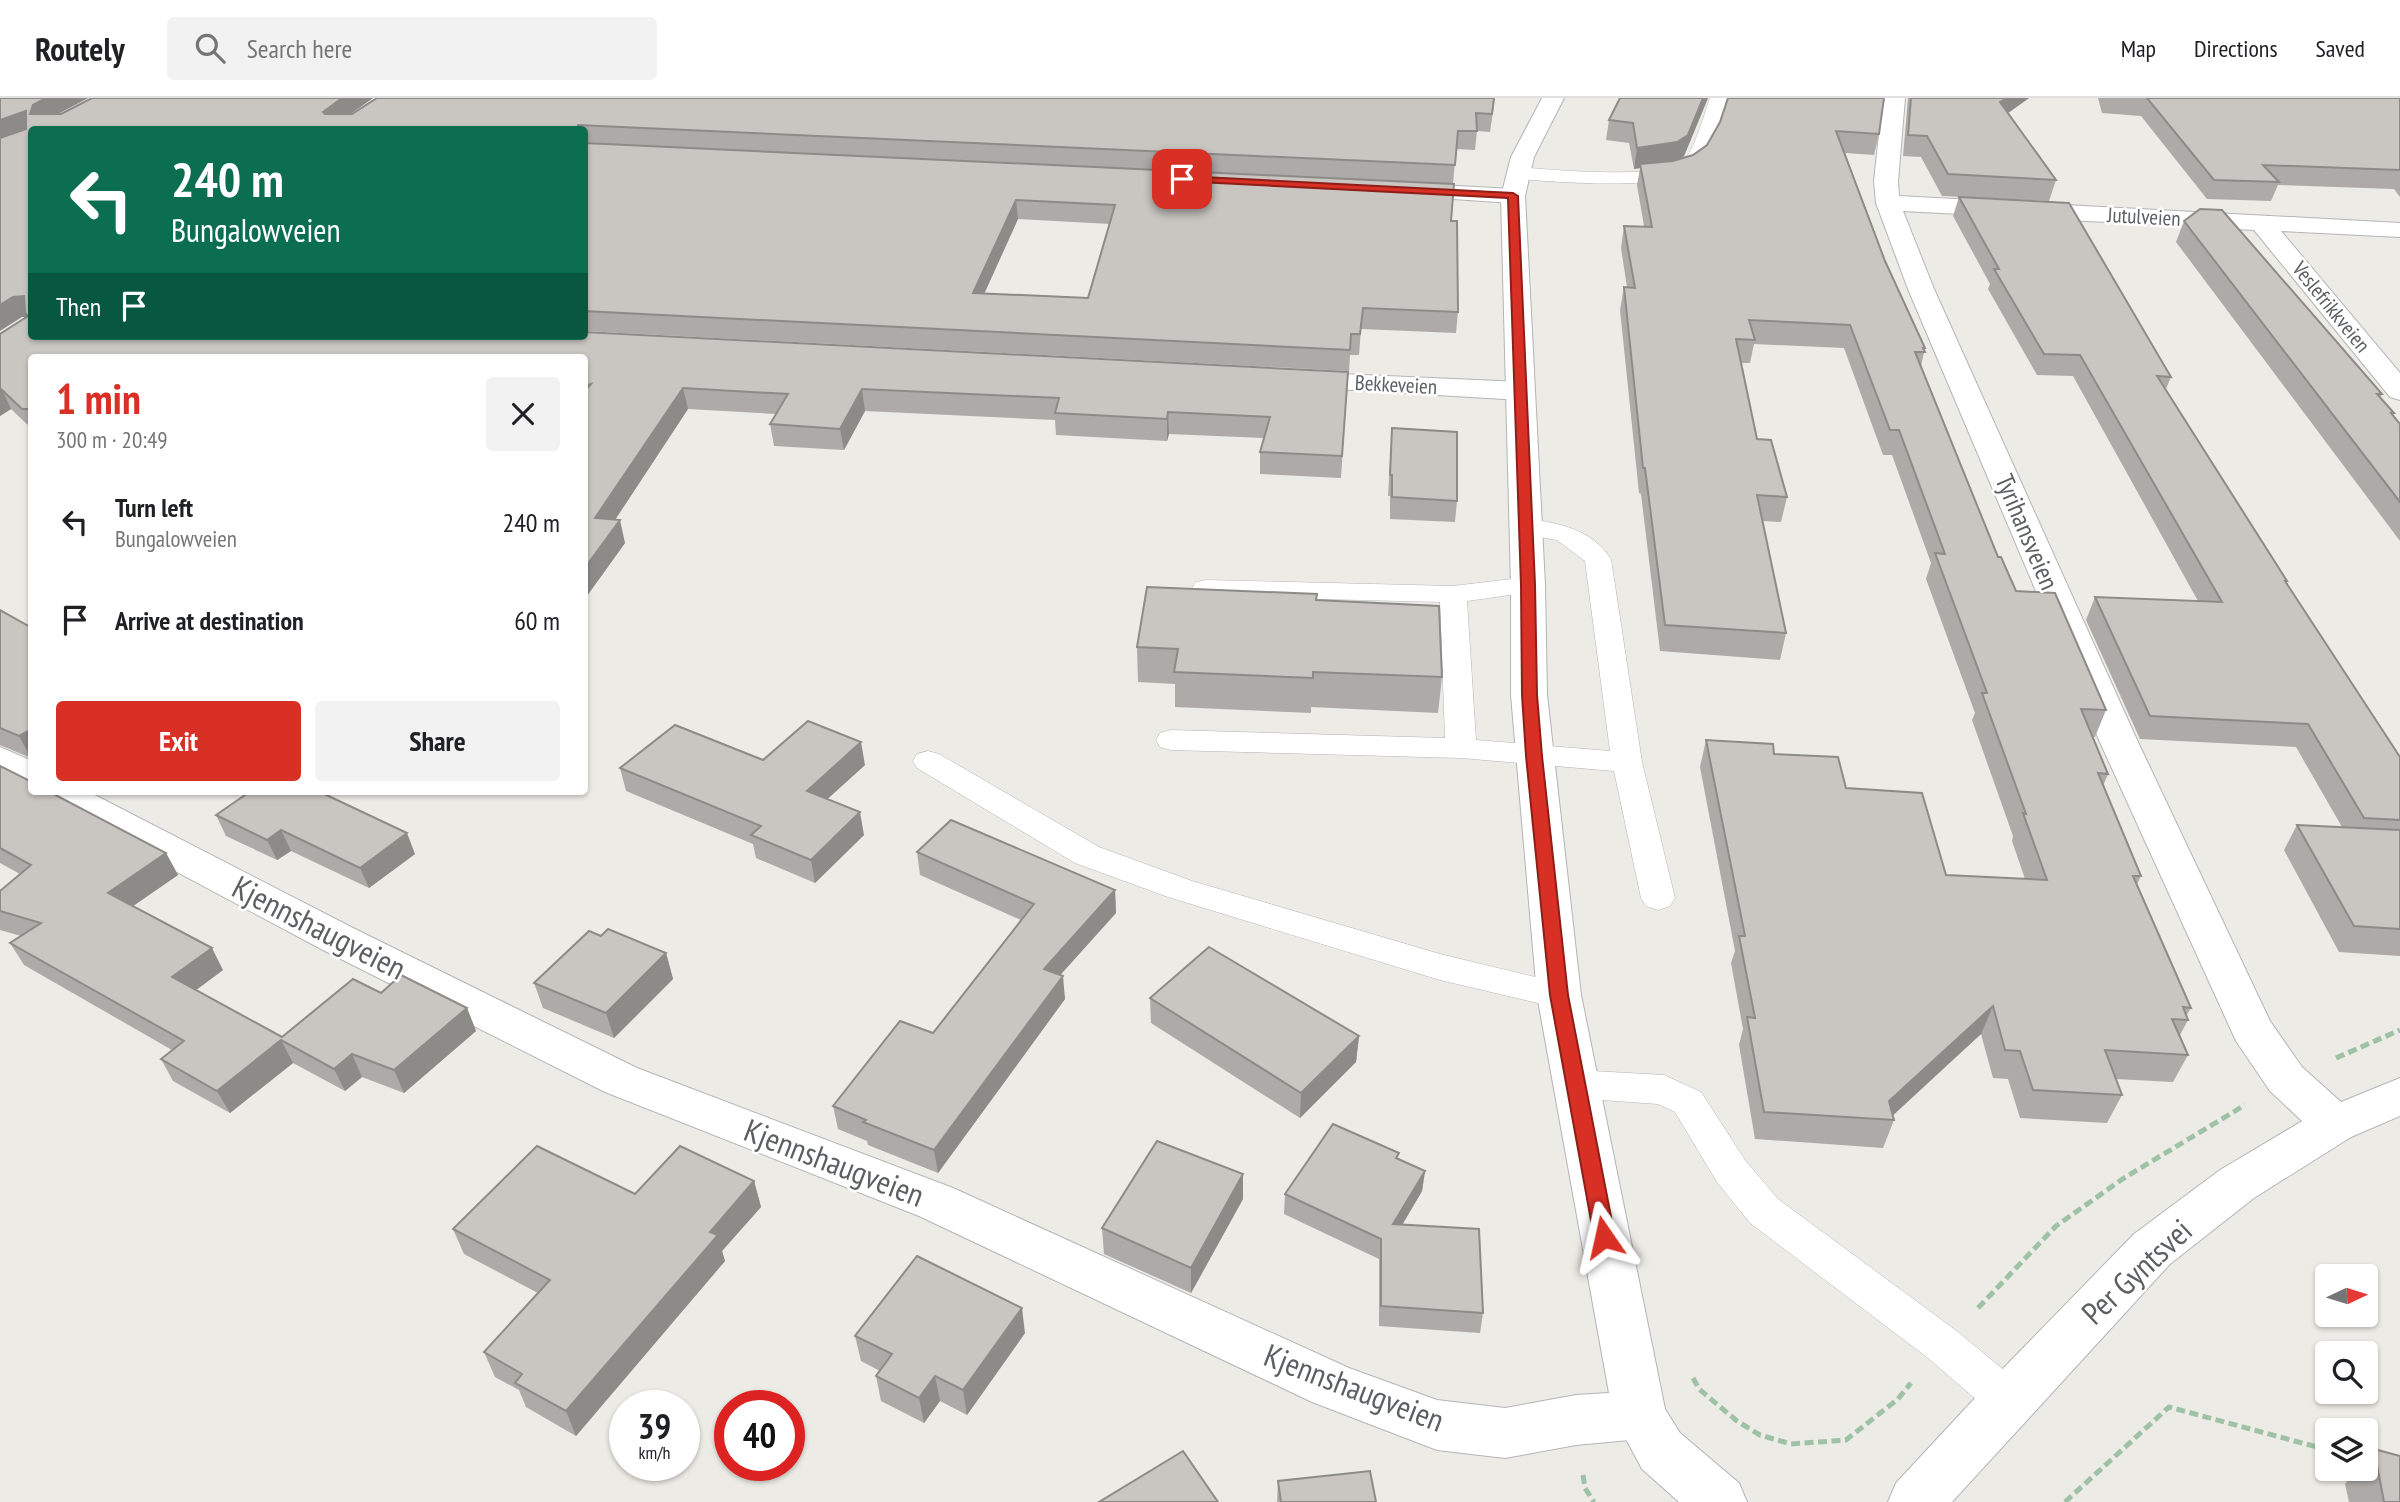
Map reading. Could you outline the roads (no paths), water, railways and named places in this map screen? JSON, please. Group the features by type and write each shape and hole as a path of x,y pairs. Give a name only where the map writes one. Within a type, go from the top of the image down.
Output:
{"street":[{"path":"1553,98 1526,143 1514,184 1528,585 1529,695 1559,995 1574,1084 1640,1415 1661,1451 1719,1502"},
{"name":"Tyrihansveien","path":"1895,98 1886,181 1888,203 1921,289 2118,740 2252,1029 2286,1079 2335,1124"},
{"path":"1375,189 1514,184"},
{"name":"Jutulveien","path":"1888,203 2400,230"},
{"name":"Veslefrikkveien","path":"2262,224 2396,381"},
{"name":"Bekkeveien","path":"1276,379 1521,391"},
{"path":"0,760 28,775"},
{"name":"Kjennshaugveien","path":"65,795 338,939 621,1080 936,1202 1331,1385 1437,1425 1505,1433 1576,1420 1640,1415"},
{"name":"Per Gyntsvei","path":"1916,1502 2008,1400 2152,1249 2237,1184 2335,1124 2400,1096"}],"lane":[{"path":"1514,184 1673,174 1688,169 1694,162 1719,98"},
{"path":"1526,527 1561,531 1581,540 1598,559 1627,762 1658,898"},
{"path":"1206,588 1453,594 1528,585"},
{"path":"1453,594 1461,748"},
{"path":"1171,740 1461,748 1627,762"},
{"path":"928,761 1087,855 1180,889 1440,967 1559,995"},
{"path":"1574,1084 1664,1090 1688,1102 1731,1171 1765,1211 1943,1345 2008,1400"}]}
